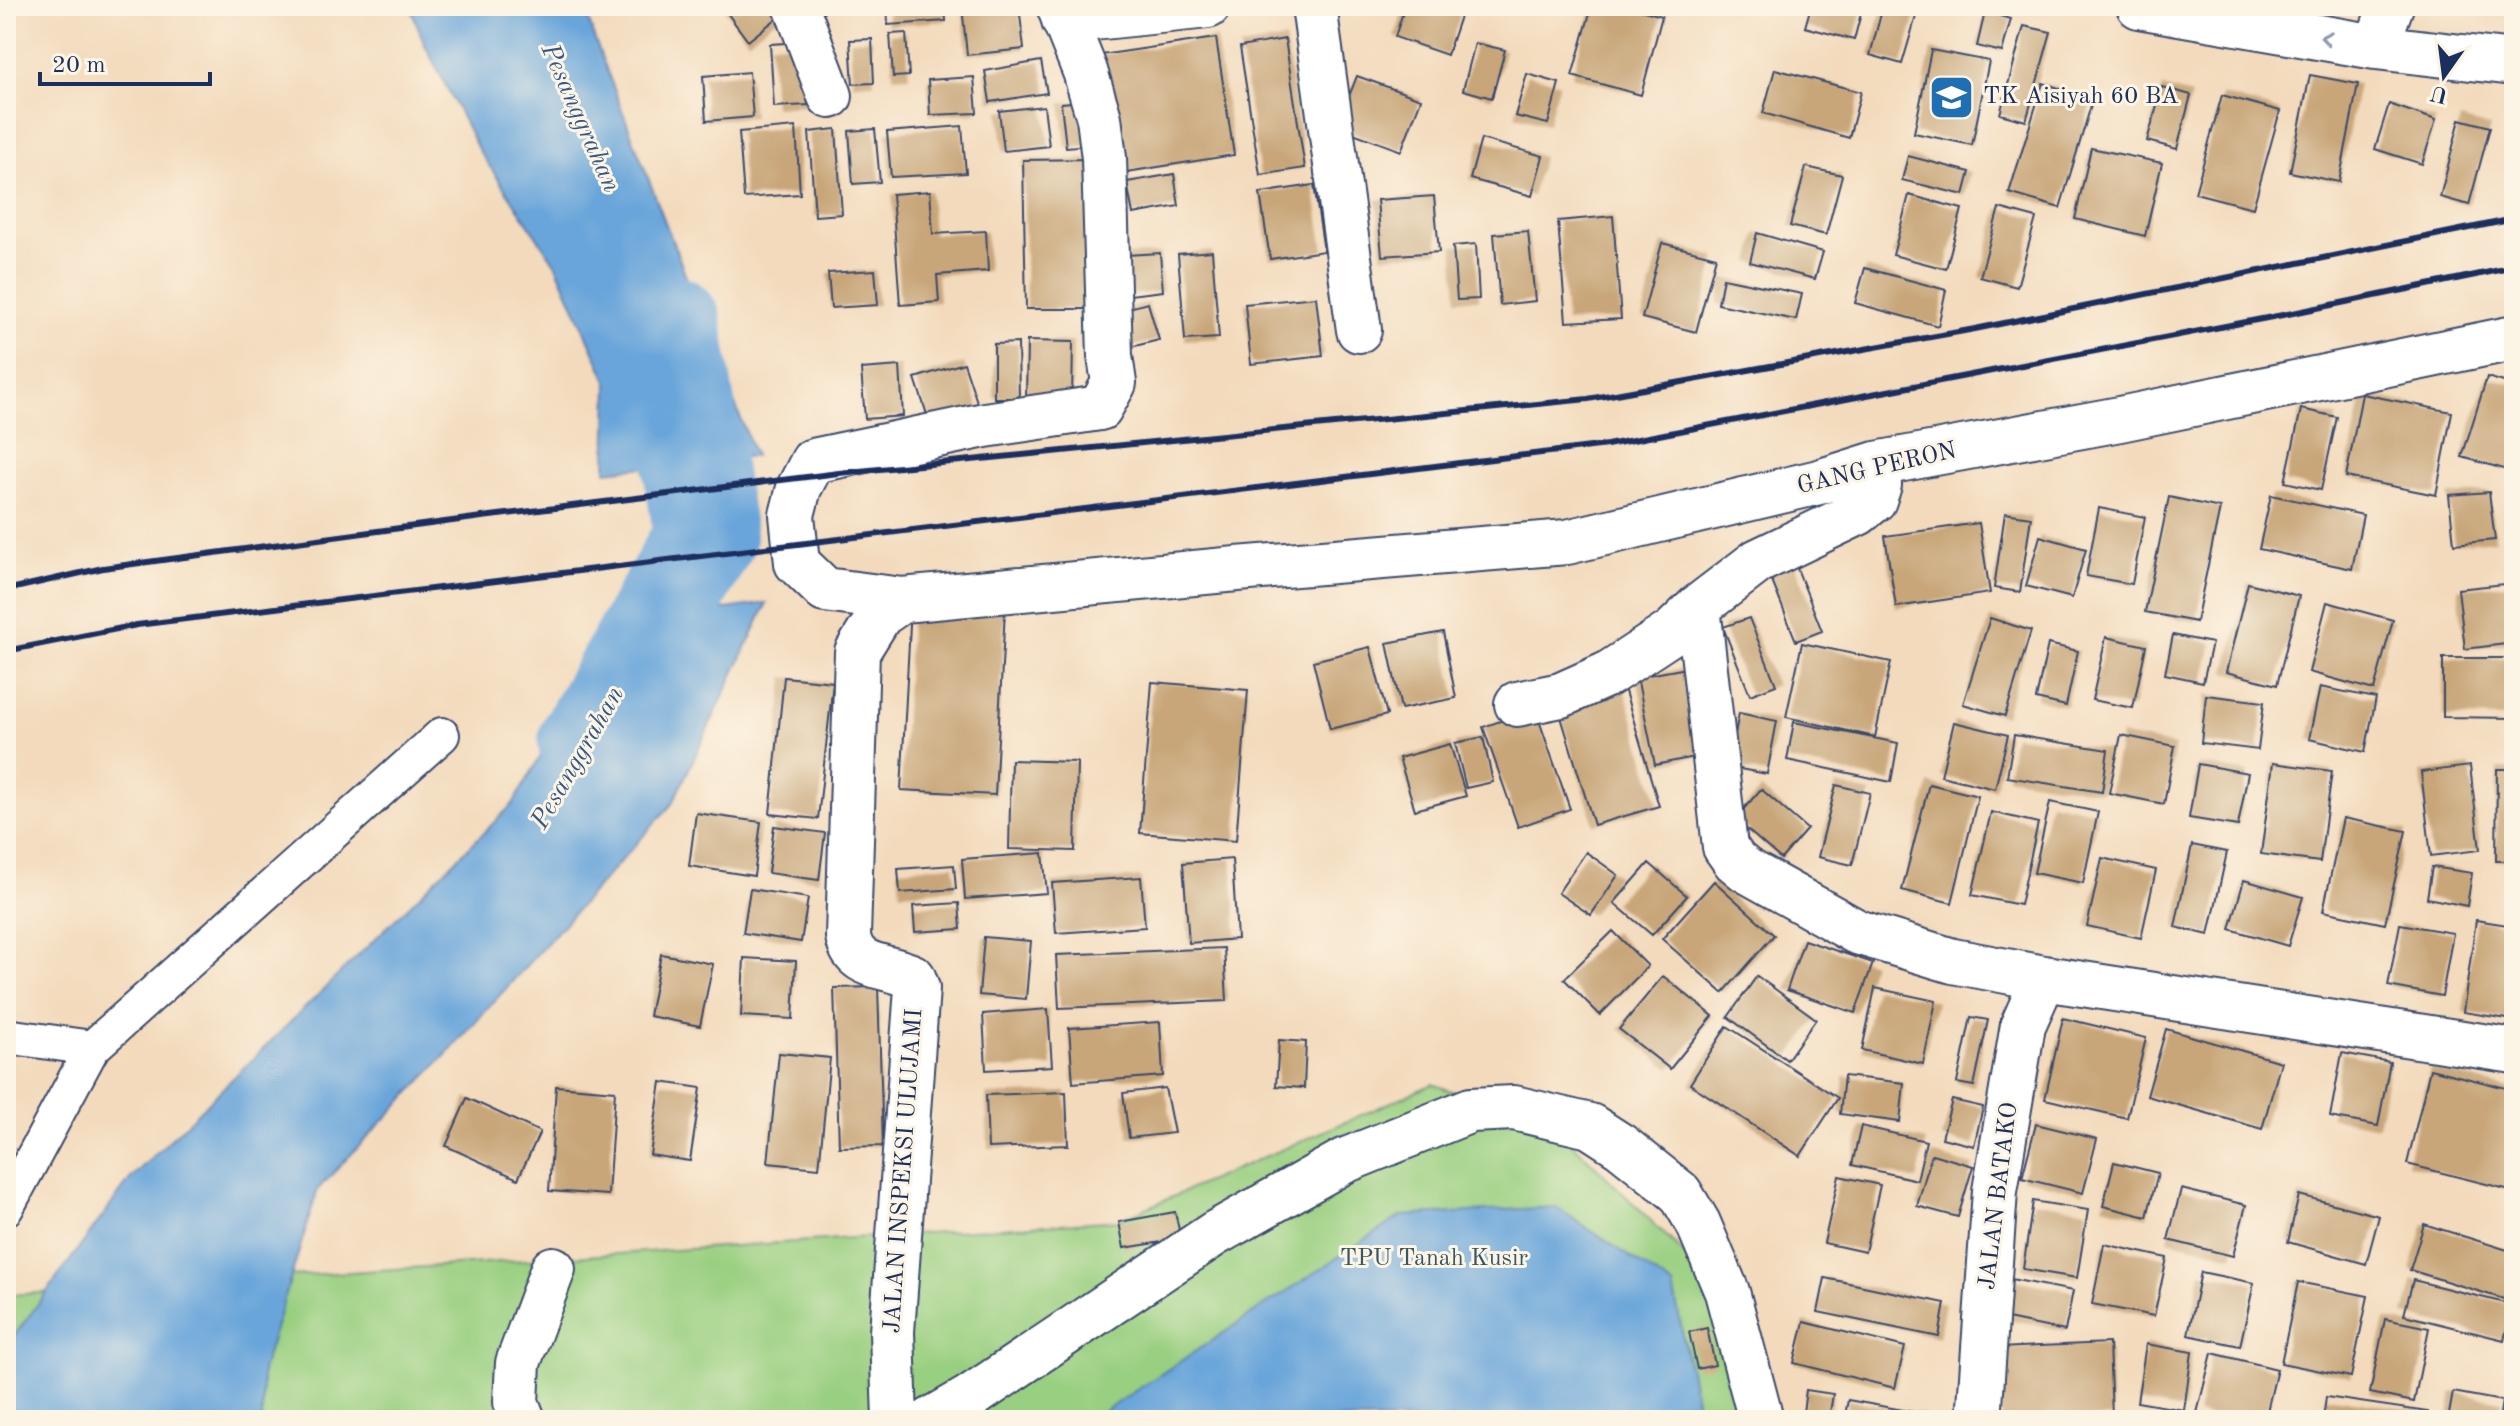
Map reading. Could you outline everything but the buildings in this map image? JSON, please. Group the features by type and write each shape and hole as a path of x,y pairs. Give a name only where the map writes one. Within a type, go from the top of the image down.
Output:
{"street":[{"path":"796,6 830,96"},
{"path":"902,600 825,590 797,563 792,515 799,488 813,461 985,425 1100,408 1114,383 1110,356 1104,158 1099,118 1085,71 1061,14 1208,6"},
{"path":"1314,6 1359,330"},
{"path":"2139,6 2376,47 2514,63"},
{"path":"2376,47 2391,6"},
{"name":"GANG PERON","path":"902,600 1567,542 1819,482 1876,464 2136,416 2514,338"},
{"path":"1517,704 1561,695 1608,674 1672,632 1698,607 1758,561 1858,513 1874,500 1879,485 1876,464"},
{"name":"JALAN INSPEKSI ULUJAMI","path":"895,1420 892,1332 917,988 913,977 901,971 858,960 850,949 848,936 857,652 880,615 902,600"},
{"path":"1698,607 1725,847 1735,861 1857,932 1953,961 2044,978 2514,1051"},
{"name":"JALAN BATAKO","path":"1979,1420 1995,1191 2023,1025 2044,978"},
{"path":"931,1420 969,1398 1214,1234 1344,1161 1471,1110 1514,1108 1590,1126 1633,1155 1680,1193 1698,1223 1727,1292 1761,1420"},
{"path":"523,1420 516,1402 518,1363 553,1269"}],"lane":[{"path":"6,1208 92,1048 442,735"},
{"path":"6,1036 92,1048"}],"green space":[{"name":"TPU Tanah Kusir","path":"1433,1084 1563,1134 1711,1280 1739,1420 6,1420 6,1290 10,1295 1119,1220"}],"water":[{"path":"410,6 584,6 755,456 606,471 608,383 556,265 478,149 424,43"},
{"path":"767,603 673,803 445,1056 318,1189 262,1371 262,1420 6,1420 6,1347 131,1178 513,804 617,625"},
{"path":"1556,1207 1673,1286 1700,1420 1091,1420 1401,1216"}],"waterway":[{"name":"Pesanggrahan","path":"589,742 705,536 671,326"}],"railway":[{"path":"6,590 103,568 839,473 1588,399 1975,329 2514,219"},
{"path":"6,651 137,625 1607,445 2293,313 2514,267"}],"place":[{"name":"TK Aisiyah 60 BA","path":"1952,97"}]}
